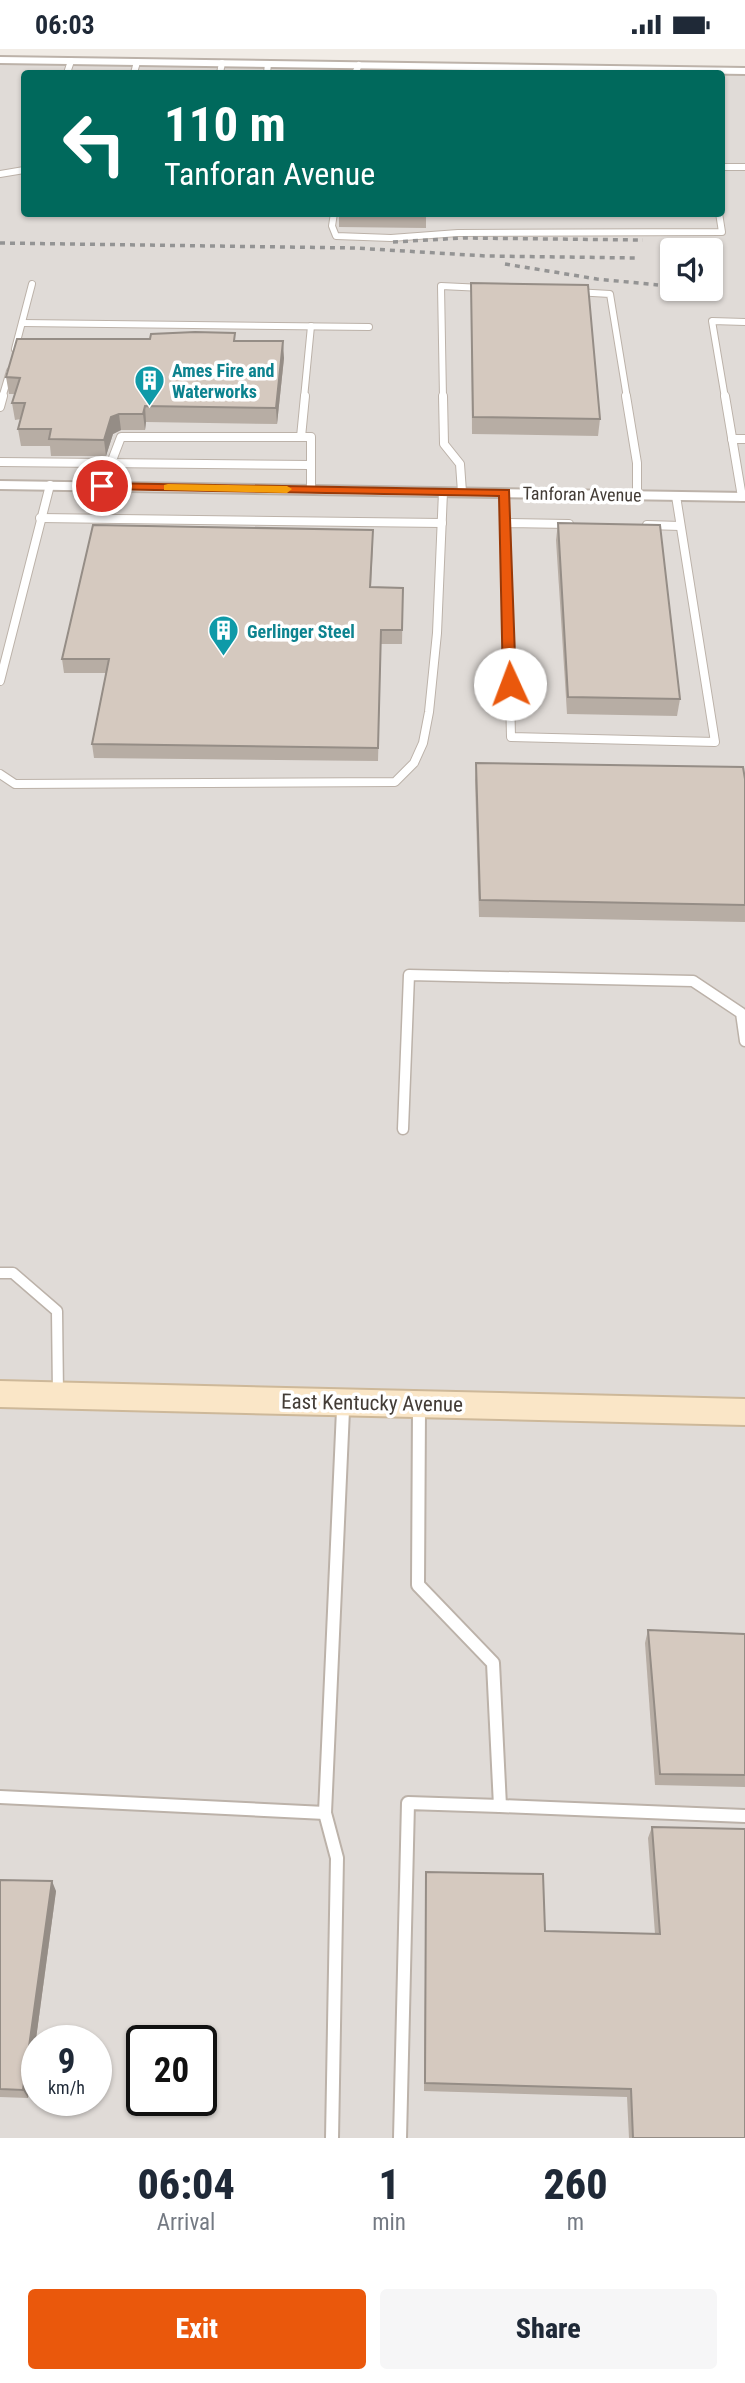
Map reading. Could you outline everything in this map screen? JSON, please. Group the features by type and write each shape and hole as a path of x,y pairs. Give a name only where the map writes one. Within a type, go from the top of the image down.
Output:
{"street":[{"path":"0,60 71,61 136,68 451,70"},
{"path":"725,71 745,71"},
{"name":"Tanforan Avenue","path":"0,485 743,497"},
{"name":"East Kentucky Avenue","path":"0,1394 745,1412"}],"lane":[{"path":"68,70 71,61"},
{"path":"725,167 745,167"},
{"path":"0,174 21,170"},
{"path":"333,217 332,226 336,236 379,237 458,233 722,232 720,217"},
{"path":"0,407 32,284"},
{"path":"462,492 460,464 444,445 441,286 493,288"},
{"path":"571,292 610,294 637,463 637,495"},
{"path":"743,497 741,471 732,439 712,321 745,322"},
{"path":"22,323 369,327"},
{"path":"301,437 312,326"},
{"path":"111,463 121,436 311,437 311,489"},
{"path":"732,439 745,439"},
{"path":"0,462 309,465"},
{"path":"0,681 50,485"},
{"path":"0,774 15,784 395,782 414,763 424,740 433,676 443,492"},
{"path":"504,493 511,737 715,742 676,496"},
{"path":"40,518 442,523"},
{"path":"506,523 573,524"},
{"path":"640,525 680,526"},
{"path":"403,1129 409,975 693,981 741,1013 745,1041"},
{"path":"0,1273 13,1273 57,1311 58,1395"},
{"path":"332,2138 337,1858 326,1813 343,1402"},
{"path":"419,1404 418,1585 493,1663 500,1806"},
{"path":"0,1797 326,1813"},
{"path":"400,2138 408,1803 745,1816"}],"shaded area":[{"path":"0,58 745,68 745,2138 0,2138"}],"building":[{"path":"471,283 588,285 600,419 473,417"},
{"name":"Ames Fire and Waterworks","path":"235,333 234,341 283,341 276,408 145,406 143,414 119,414 111,417 104,440 49,439 51,429 18,429 25,403 12,403 20,378 6,377 17,339 150,339 151,334"},
{"path":"558,523 660,525 680,699 568,697"},
{"name":"Gerlinger Steel","path":"93,525 373,530 370,587 403,588 402,630 381,630 378,748 92,744 109,659 62,659"},
{"path":"476,763 743,767 745,905 480,900"},
{"path":"648,1630 745,1634 745,1775 660,1774"},
{"path":"652,1827 745,1829 745,2138 633,2138 631,2089 425,2083 426,1872 543,1874 545,1931 660,1934"},
{"path":"0,1880 52,1881 32,2025 21,2025 21,2090 0,2089"}],"railway":[{"path":"393,242 463,238 643,240"},
{"path":"0,243 355,248 486,256 638,258"},
{"path":"505,264 597,279 658,285"}],"slow traffic":[{"path":"168,487 287,489"}],"place":[{"name":"Ames Fire and Waterworks","path":"149,407"},
{"name":"Gerlinger Steel","path":"224,658"}],"route":[{"path":"102,486 504,493 510,684"}]}
